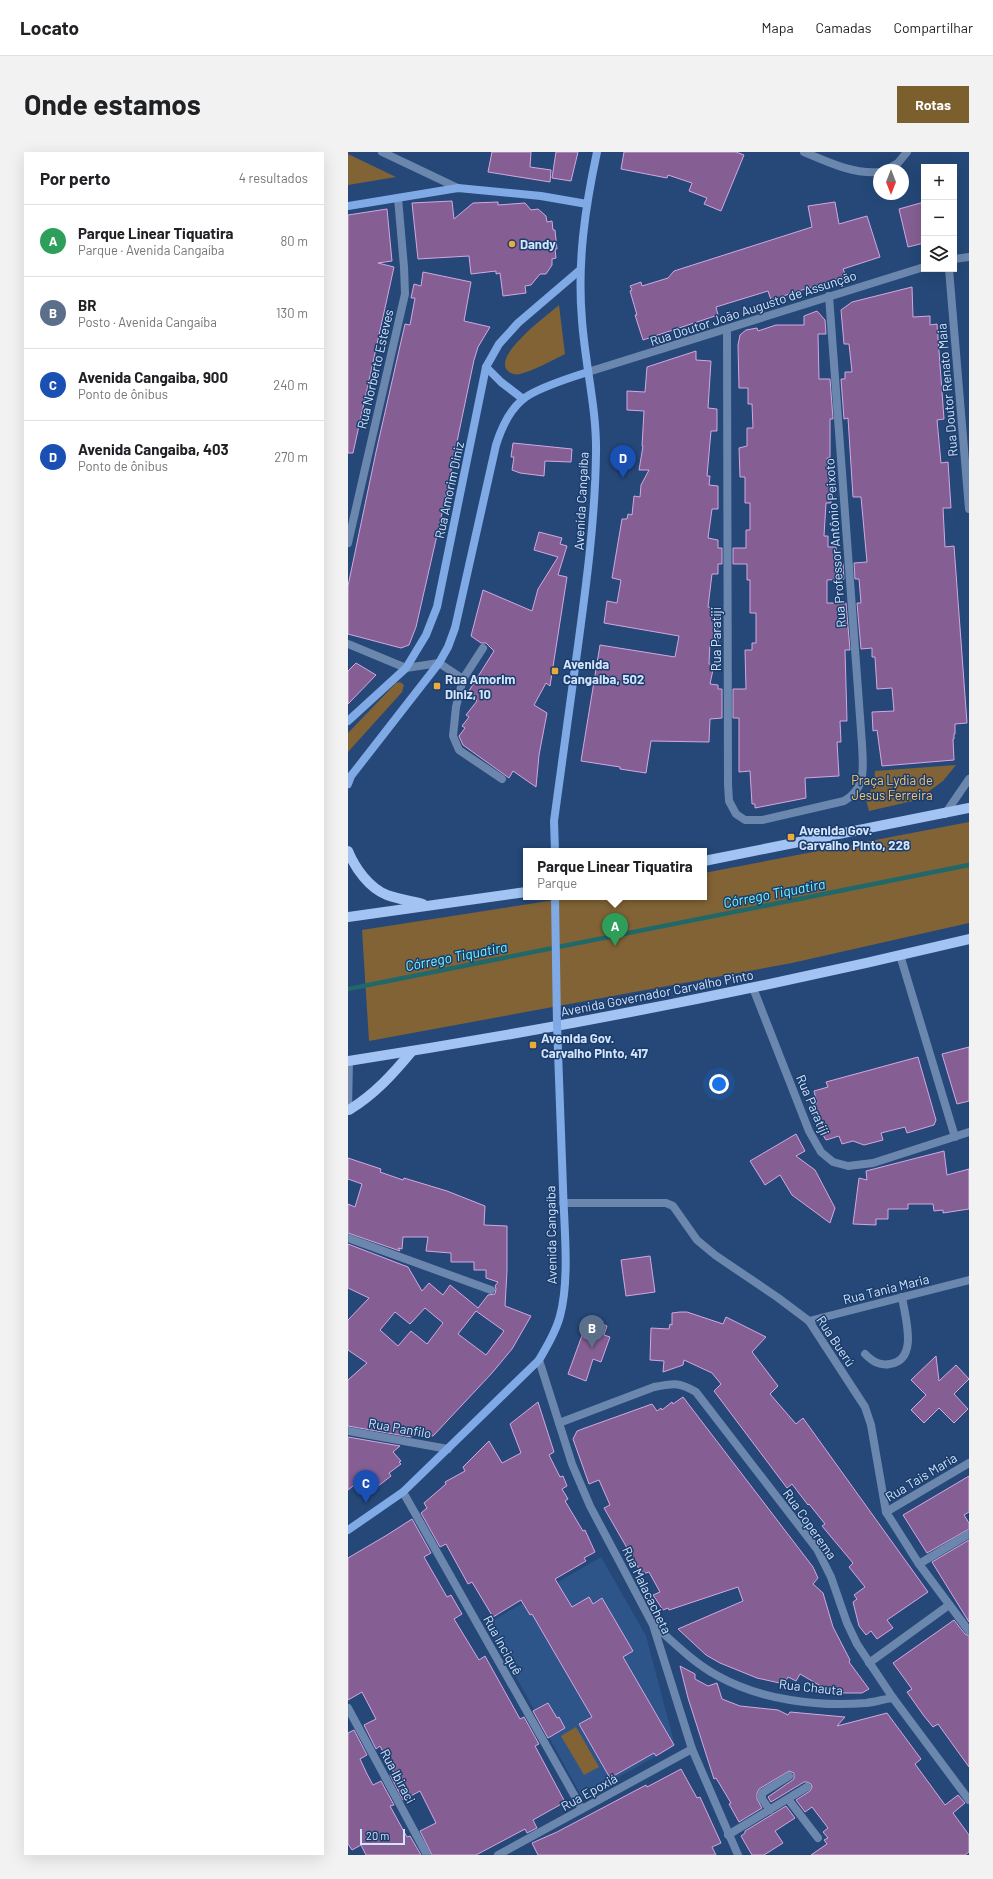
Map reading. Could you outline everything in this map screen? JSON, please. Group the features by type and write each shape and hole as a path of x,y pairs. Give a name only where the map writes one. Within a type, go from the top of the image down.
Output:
{"main road":[{"name":"Avenida Cangaíba","path":"555,848 554,821 590,554 594,502 596,453 593,397 588,372 582,320 580,270 587,204 597,152"},
{"path":"348,206 458,188 526,194 587,204"},
{"name":"Rua Amorim Diniz","path":"348,721 406,668 426,635 437,607 486,367 500,344 518,323 580,270"},
{"path":"486,367 501,382 523,399"},
{"path":"348,784 351,776 439,663 448,647 455,628 496,445 502,427 513,409 523,399 563,380 588,372"},
{"path":"707,860 969,808"},
{"path":"348,851 354,866 368,881 386,894 429,905"},
{"path":"348,917 523,892"},
{"name":"Avenida Cangaíba","path":"348,1530 403,1492 539,1360 551,1340 560,1316 565,1279 557,1032 555,900"},
{"name":"Avenida Governador Carvalho Pinto","path":"348,1059 412,1051 753,988 969,939"},
{"path":"349,1110 368,1098 392,1075 412,1051"}],"street":[{"path":"382,152 458,188"},
{"path":"804,152 853,171 873,172"},
{"path":"896,164 907,152"},
{"name":"Rua Norberto Esteves","path":"348,543 404,294 404,267 398,198"},
{"path":"957,259 969,257"},
{"name":"Rua Doutor João Augusto de Assunção","path":"588,372 727,330 829,296 921,268"},
{"name":"Rua Doutor Renato Maia","path":"949,272 969,509"},
{"name":"Rua Professor Antônio Peixoto","path":"829,296 862,744 862,776 859,787"},
{"name":"Rua Paratiji","path":"727,330 729,801 736,814 745,820 762,820 844,802 853,796 859,787"},
{"path":"348,644 406,668 439,663 463,679"},
{"path":"483,648 463,679 454,723 453,736 455,744 459,750 502,779"},
{"path":"945,814 969,779"},
{"path":"900,955 955,1137"},
{"name":"Rua Paratiji","path":"753,988 808,1131 821,1152 834,1162 848,1166 873,1163 969,1132"},
{"path":"348,1059 349,1110"},
{"name":"Rua Buerú","path":"563,1203 666,1203 673,1206 697,1240 714,1255 809,1321 865,1407 872,1425 886,1512 919,1564 969,1631"},
{"path":"348,1238 491,1290"},
{"name":"Rua Tania Maria","path":"809,1321 969,1280"},
{"path":"865,1354 871,1361 889,1365 897,1362 904,1356 908,1348 908,1339 902,1297"},
{"name":"Rua Malacacheta","path":"539,1360 572,1464 590,1506 653,1625 692,1749 738,1855"},
{"name":"Rua Coperema","path":"559,1423 654,1387 669,1384 683,1384 696,1392 816,1549 831,1576 846,1623 869,1663 892,1698 969,1800"},
{"name":"Rua Panfilo","path":"348,1431 448,1449"},
{"name":"Rua Tais Maria","path":"886,1512 969,1463"},
{"name":"Rua Inciquê","path":"403,1492 582,1809"},
{"path":"919,1564 969,1534"},
{"path":"869,1663 949,1604"},
{"name":"Rua Chauta","path":"653,1625 690,1658 718,1676 745,1689 787,1699 828,1703 866,1703 892,1698"},
{"name":"Rua Ibiraci","path":"348,1708 427,1855"},
{"name":"Rua Epoxiá","path":"498,1855 692,1749"},
{"path":"770,1810 762,1798 762,1793 789,1776"},
{"path":"728,1834 807,1787"},
{"path":"788,1798 818,1838"}],"shaded area":[{"path":"601,1557 646,1636 675,1746 582,1797 487,1624"}],"green space":[{"path":"348,154 396,177 348,185"},
{"path":"559,305 565,354 520,374 512,374 509,372 505,364 507,356 514,346 523,336"},
{"path":"400,682 404,685 402,692 348,752 348,733 396,683"},
{"name":"Praça Lydia de Jesus Ferreira","path":"956,765 943,781 917,800 869,811 866,800 874,784 875,771"},
{"path":"969,822 969,923 792,963 369,1041 362,930 555,900 707,900 707,872"},
{"path":"576,1727 599,1767 584,1775 561,1736"}],"building":[{"path":"492,152 531,152 530,167 551,170 550,182 488,172"},
{"path":"556,152 578,152 571,181 552,178"},
{"path":"624,152 736,152 744,155 721,211 704,204 707,198 689,191 692,183 668,175 667,178 621,169"},
{"path":"452,201 454,219 473,203 498,202 498,205 525,203 531,210 538,209 546,216 547,222 552,221 553,230 555,230 557,249 555,249 556,258 552,259 552,265 546,274 540,274 531,285 525,286 526,293 503,296 500,273 496,274 496,271 471,274 469,256 418,259 412,203"},
{"path":"835,202 839,224 867,216 880,257 843,269 846,276 771,300 768,291 716,307 718,315 643,340 635,315 637,315 630,286 641,282 642,286 668,278 674,271 812,227 808,206"},
{"path":"921,203 921,244 908,247 899,209"},
{"path":"387,209 392,261 378,263 394,267 353,453 348,453 348,215"},
{"path":"423,272 471,282 464,321 490,327 478,347 474,360 443,509 416,627 409,645 401,648 348,634 348,586 405,324 410,325 415,298 411,298 414,284 421,286"},
{"path":"912,287 913,317 930,316 930,325 937,324 944,419 937,420 941,463 948,462 951,508 943,508 945,547 954,546 967,723 955,724 955,734 953,739 954,760 882,766 877,730 873,731 872,712 894,711 892,688 877,689 875,657 872,657 872,648 861,649 857,603 861,603 859,579 855,579 854,563 867,562 861,497 853,497 848,418 844,419 841,379 845,379 845,372 852,372 849,344 844,344 841,310 852,302"},
{"path":"817,311 825,320 826,334 818,334 819,379 830,379 833,419 830,419 830,458 827,458 831,503 826,503 824,536 828,536 828,547 836,547 837,564 843,564 844,579 827,580 827,603 846,603 850,650 845,650 847,721 840,721 841,742 837,742 839,776 805,778 806,798 755,808 755,804 752,804 750,771 739,772 739,718 733,718 733,689 746,689 745,650 752,650 752,643 756,643 756,613 750,613 750,580 747,580 747,564 733,564 733,548 746,548 746,530 750,530 750,503 745,503 745,477 740,477 739,448 747,446 747,428 753,428 752,404 748,404 748,388 739,388 738,345 740,335 746,330 757,328 758,331 776,325 804,325 804,316"},
{"path":"696,351 696,360 711,361 708,408 717,409 717,431 711,431 707,476 710,476 709,485 718,486 718,509 712,509 708,538 718,540 718,548 722,548 722,564 718,564 718,574 712,574 708,607 718,609 718,642 710,641 709,664 714,665 710,684 718,685 718,689 722,689 722,718 710,719 709,742 651,741 646,773 581,761 600,645 675,657 679,636 604,623 607,601 617,603 621,580 612,578 622,519 627,519 628,514 632,515 634,496 640,497 641,485 649,470 639,470 643,446 644,411 627,410 627,391 645,392 647,367"},
{"path":"513,443 572,449 571,462 545,461 544,476 520,473 512,470 514,457 511,457"},
{"path":"539,532 562,538 560,544 567,546 558,575 567,577 550,686 546,683 534,705 547,713 539,755 536,787 513,771 509,778 463,745 459,736 465,728 462,726 469,717 466,715 477,701 467,694 494,651 486,643 481,643 471,636 483,590 532,611 538,589 558,557 534,550"},
{"path":"356,663 376,675 348,704 348,671"},
{"path":"969,1047 969,1101 957,1104 942,1054"},
{"path":"918,1057 936,1120 934,1125 907,1133 905,1127 881,1133 883,1140 864,1145 853,1141 842,1144 839,1136 826,1140 817,1125 810,1106 817,1103 814,1091 828,1087 826,1082"},
{"path":"796,1134 805,1151 796,1156 815,1170 835,1208 830,1223 792,1195 780,1175 765,1185 750,1161"},
{"path":"944,1151 947,1175 969,1169 969,1209 943,1213 943,1210 934,1211 933,1204 908,1204 908,1209 888,1209 888,1219 876,1219 876,1225 853,1224 859,1178 867,1180 866,1171"},
{"path":"348,1158 381,1169 380,1172 403,1180 404,1178 447,1191 485,1206 484,1225 507,1226 505,1306 531,1316 512,1349 492,1373 433,1436 416,1433 411,1437 348,1426 348,1380 367,1363 348,1350 348,1320 369,1298 348,1288 348,1244 408,1267 422,1291 429,1283 443,1295 450,1285 478,1308 488,1295 495,1294 495,1286 498,1282 486,1278 486,1270 474,1270 474,1262 451,1262 451,1253 426,1251 428,1237 403,1237 402,1249 398,1248 400,1251 348,1233 348,1204 355,1207 362,1184 348,1179","holes":["425,1308 443,1323 427,1344 411,1331 398,1346 380,1330 395,1312 410,1324","476,1311 504,1331 486,1355 458,1334"]},
{"path":"650,1256 655,1292 626,1296 621,1260"},
{"path":"687,1312 723,1324 726,1317 766,1337 752,1352 778,1386 770,1394 796,1424 803,1418 928,1592 887,1620 893,1628 877,1639 871,1631 866,1635 859,1626 853,1602 857,1599 854,1595 865,1587 849,1567 853,1563 822,1526 825,1524 792,1484 787,1488 714,1391 721,1384 712,1373 684,1360 683,1365 663,1372 664,1361 650,1360 651,1328 669,1329 670,1324 672,1325 672,1313"},
{"path":"588,1319 607,1326 604,1335 610,1337 601,1362 593,1359 586,1381 568,1374"},
{"path":"936,1356 939,1381 956,1365 969,1379 954,1394 968,1409 954,1423 939,1408 924,1423 911,1410 926,1395 911,1380"},
{"path":"683,1397 813,1567 818,1578 813,1584 823,1593 833,1627 850,1660 849,1662 869,1689 862,1693 833,1693 800,1674 796,1681 788,1677 784,1684 757,1678 720,1663 706,1655 678,1629 743,1601 738,1587 669,1610 668,1608 663,1610 653,1595 660,1592 649,1572 642,1574 604,1508 610,1505 599,1480 589,1484 573,1439 577,1431 652,1404 657,1411 661,1408 662,1410 672,1402 673,1404"},
{"path":"538,1402 554,1452 549,1455 560,1477 563,1476 567,1486 562,1489 568,1499 565,1501 583,1531 585,1530 595,1552 584,1558 586,1561 555,1579 572,1607 589,1597 593,1604 602,1598 633,1651 623,1657 674,1745 656,1756 654,1753 610,1778 579,1724 592,1717 532,1614 530,1615 521,1600 493,1617 472,1582 468,1584 446,1544 440,1547 421,1513 427,1508 424,1503 446,1484 445,1482 465,1471 463,1467 489,1441 502,1463 521,1453 510,1424"},
{"path":"348,1437 400,1446 393,1452 401,1461 399,1462 401,1464 389,1473 391,1476 377,1487 372,1481 363,1488 358,1482 348,1490"},
{"path":"969,1476 969,1512 964,1515 969,1523 969,1529 927,1553 903,1515"},
{"path":"412,1519 431,1553 424,1557 447,1597 451,1595 462,1614 454,1619 479,1660 485,1656 520,1719 524,1717 539,1744 535,1746 565,1802 533,1820 537,1828 527,1833 525,1829 476,1855 432,1855 420,1831 436,1823 420,1791 403,1800 390,1775 394,1773 380,1746 376,1749 364,1725 376,1719 362,1692 348,1700 348,1558"},
{"path":"969,1540 969,1622 932,1562"},
{"path":"954,1620 965,1634 969,1636 969,1767 938,1724 933,1727 924,1716 907,1692 912,1689 893,1663"},
{"path":"680,1666 695,1674 695,1679 708,1686 717,1683 722,1699 740,1706 778,1710 788,1715 790,1712 845,1717 837,1726 887,1713 921,1759 915,1764 945,1805 958,1795 965,1803 953,1813 969,1835 969,1852 965,1855 811,1855 827,1844 824,1840 828,1838 823,1832 828,1828 812,1807 805,1812 796,1800 810,1791 812,1787 811,1784 804,1782 771,1802 768,1797 794,1779 794,1773 789,1771 759,1789 757,1799 762,1808 739,1822 729,1804 731,1803 716,1778 714,1779 688,1698"},
{"path":"548,1703 557,1718 559,1717 565,1728 548,1738 533,1711"},
{"path":"354,1730 367,1755 360,1759 367,1774 373,1785 381,1781 394,1805 390,1806 407,1837 410,1836 421,1855 366,1855 361,1845 352,1850 348,1844 348,1733"},
{"path":"681,1769 697,1798 700,1797 721,1843 712,1847 716,1855 538,1855 532,1843 557,1832 646,1785 647,1787"},
{"path":"786,1806 795,1818 775,1831 783,1843 764,1855 752,1855 741,1836 745,1833 745,1831"}],"waterway":[{"name":"Córrego Tiquatira","path":"348,989 969,865"}],"place":[{"name":"Dandy","path":"512,244"},
{"name":"Avenida Cangaiba, 403","path":"623,478"},
{"name":"Avenida Cangaiba, 502","path":"555,671"},
{"name":"Rua Amorim Diniz, 10","path":"437,686"},
{"name":"Avenida Gov. Carvalho Pinto, 228","path":"791,837"},
{"name":"Parque Linear Tiquatira","path":"615,946"},
{"name":"Avenida Gov. Carvalho Pinto, 417","path":"533,1045"},
{"name":"BR","path":"592,1348"},
{"name":"Avenida Cangaiba, 900","path":"366,1503"}]}
